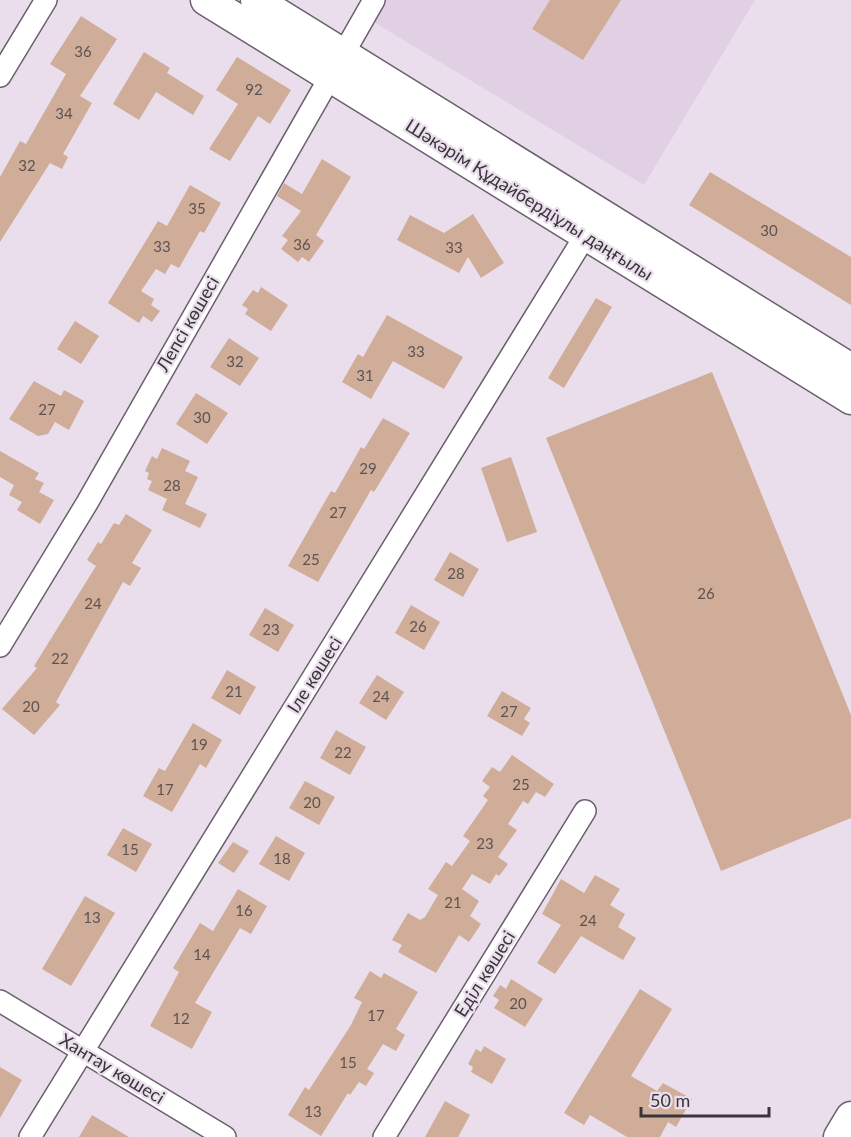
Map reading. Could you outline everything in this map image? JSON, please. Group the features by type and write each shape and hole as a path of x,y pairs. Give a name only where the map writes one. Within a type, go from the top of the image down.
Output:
{"main road":[{"name":"Шәкәрім Құдайбердіұлы даңғылы","path":"206,0 335,64 593,224 851,399"},
{"name":"Шәкәрім Құдайбердіұлы даңғылы","path":"256,0 335,64"},
{"name":"Шәкәрім Құдайбердіұлы даңғылы","path":"593,224 851,369"},
{"path":"839,1137 851,1117"}],"street":[{"path":"0,76 46,0"},
{"name":"Лепсі көшесі","path":"0,646 87,503 335,64 374,0"},
{"name":"Іле көшесі","path":"30,1137 593,224"},
{"name":"Еділ көшесі","path":"384,1137 585,811"},
{"name":"Хантау көшесі","path":"0,1001 225,1137"}],"shaded area":[{"path":"385,0 755,0 644,185 372,21"}],"building":[{"path":"550,0 621,0 583,60 532,29"},
{"path":"81,16 117,39 80,96 92,103 63,154 68,157 62,169 50,163 0,242 0,177 20,141 26,144 66,74 50,64"},
{"path":"144,52 170,68 167,73 204,96 193,115 156,92 139,120 113,104"},
{"path":"237,57 291,90 270,124 258,116 230,161 209,149 238,104 216,90"},
{"path":"322,159 351,177 316,235 324,241 309,262 302,257 298,262 281,249 288,240 282,236 301,211 277,196 284,183 302,194"},
{"path":"710,172 851,257 851,305 689,205"},
{"path":"190,185 221,203 204,233 200,231 179,268 171,264 165,274 156,269 141,291 154,299 151,305 160,311 152,322 143,316 139,323 108,303 158,221 167,226"},
{"path":"473,214 504,263 481,278 468,257 459,273 397,240 410,215 444,233"},
{"path":"261,287 288,305 271,331 245,314 248,309 242,305 253,290 258,293"},
{"path":"596,298 612,307 564,388 548,378"},
{"path":"387,315 463,357 444,389 393,361 371,399 342,382 358,354 363,357"},
{"path":"75,321 99,336 81,364 57,349"},
{"path":"229,338 259,358 240,386 210,367"},
{"path":"712,372 851,715 851,818 721,871 546,438"},
{"path":"34,381 61,396 64,390 84,401 69,430 55,422 48,434 38,436 9,419"},
{"path":"196,393 228,413 207,444 176,424"},
{"path":"383,418 410,433 374,492 371,490 318,582 288,566 331,491 335,493 361,447 364,449"},
{"path":"162,448 190,461 185,471 198,477 185,504 207,514 200,528 162,510 167,499 148,490 152,481 147,479 149,473 145,471 152,456 157,459"},
{"path":"0,451 39,473 35,479 44,483 39,492 54,500 40,524 17,510 22,502 9,495 14,485 0,477"},
{"path":"511,457 537,532 507,542 481,468"},
{"path":"126,514 152,530 132,563 141,568 130,586 123,582 56,702 60,705 34,735 2,709 37,668 34,666 96,566 87,560 98,542 101,544 114,523 119,525"},
{"path":"450,552 479,569 463,597 434,580"},
{"path":"411,605 440,622 424,650 395,633"},
{"path":"265,608 294,625 278,652 249,635"},
{"path":"227,670 256,687 240,715 211,698"},
{"path":"377,675 404,692 386,720 359,703"},
{"path":"502,691 531,708 524,719 530,723 522,736 487,716"},
{"path":"193,723 222,740 206,768 200,764 172,812 143,796 159,768 165,771"},
{"path":"336,730 366,747 350,775 320,758"},
{"path":"512,755 554,784 545,797 536,792 528,804 523,801 508,824 517,830 498,857 508,864 499,876 496,874 490,884 472,874 462,889 479,901 470,916 481,924 469,942 459,935 436,973 398,952 402,945 392,940 408,913 420,920 425,917 438,895 428,889 446,862 452,866 470,841 463,836 488,800 483,796 490,787 482,781 492,767 500,772"},
{"path":"305,781 335,797 319,825 289,808"},
{"path":"123,828 152,844 136,872 107,855"},
{"path":"276,836 305,853 289,881 259,864"},
{"path":"233,842 249,851 234,873 218,863"},
{"path":"595,875 620,889 610,905 625,914 618,927 636,938 623,960 581,936 555,974 537,963 561,925 542,914 561,879 584,893"},
{"path":"238,889 267,906 251,934 240,928 195,1003 212,1012 192,1049 150,1026 179,972 173,968 200,923 213,931"},
{"path":"85,896 115,913 71,986 42,969"},
{"path":"370,971 381,978 384,973 418,992 396,1029 405,1035 396,1051 383,1044 367,1069 374,1073 366,1086 359,1082 350,1095 348,1093 321,1136 288,1115 305,1087 309,1090 351,1025 362,1002 354,998"},
{"path":"511,979 543,999 525,1027 494,1008 499,1000 493,996 500,985 506,989"},
{"path":"640,989 672,1009 631,1076 657,1091 663,1083 692,1099 676,1127 668,1122 660,1137 627,1137 590,1115 584,1125 564,1113"},
{"path":"484,1046 506,1059 492,1084 471,1072 473,1067 468,1064 476,1049 481,1052"},
{"path":"0,1067 22,1080 0,1118"},
{"path":"445,1101 470,1115 458,1137 425,1137"},
{"path":"92,1115 129,1137 79,1137"}]}
